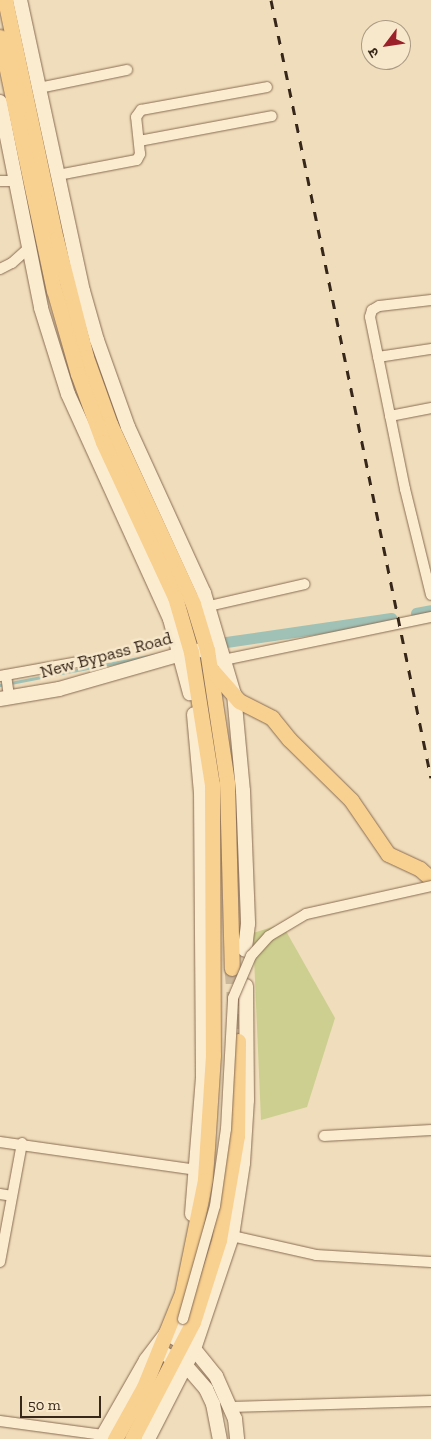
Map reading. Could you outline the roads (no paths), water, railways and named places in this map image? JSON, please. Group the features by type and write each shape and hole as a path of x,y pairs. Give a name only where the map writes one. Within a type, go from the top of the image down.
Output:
{"main road":[{"path":"4,0 56,239 86,357 110,424 193,604 214,657 234,694 244,704 272,718 289,739 351,800 388,854 420,869 431,879"},
{"path":"20,0 83,291 100,349 128,427 208,606 227,783 232,968"},
{"path":"0,37 54,290 78,374 103,442 175,597 212,784 213,1055 210,1145 190,1260 182,1293 179,1340 180,1363 148,1439"},
{"path":"0,102 41,308 68,394 186,653 196,724 201,793 203,1077 197,1170 190,1235 190,1260"},
{"name":"New Bypass Road","path":"5,685 59,689 186,653 214,657"},
{"path":"234,694 243,791 248,924 245,950"},
{"path":"106,1438 160,1351 179,1340 232,1236 243,1163 247,1100 246,986"},
{"path":"106,1438 146,1360 179,1340 193,1322 219,1240 236,1136 238,1041"},
{"path":"179,1340 216,1376 231,1407 229,1438"},
{"path":"160,1351 180,1363 206,1389 229,1438"},
{"path":"132,1439 180,1363"}],"street":[{"path":"39,88 127,70"},
{"path":"58,175 132,162 140,157 136,117 141,110 268,87"},
{"path":"139,141 272,116"},
{"path":"0,181 17,181"},
{"path":"0,269 12,263 30,247"},
{"path":"431,300 388,304 372,310 370,317 425,579 431,594"},
{"path":"378,357 431,349"},
{"path":"390,416 431,408"},
{"path":"208,606 304,584"},
{"path":"214,657 431,617"},
{"path":"5,685 83,660"},
{"path":"179,1340 183,1319 202,1259 216,1196 226,1129 233,998 252,956 269,936 306,914 431,886"},
{"path":"324,1136 431,1130"},
{"path":"0,1142 22,1143 197,1170"},
{"path":"0,1262 22,1143"},
{"path":"0,1194 12,1196"},
{"path":"232,1236 316,1255 431,1262"},
{"path":"231,1407 431,1401"},
{"path":"0,1421 106,1438"}],"waterway":[{"path":"416,613 431,610"},
{"path":"226,642 391,618"},
{"path":"0,685 154,655"}],"tunnel":[{"path":"232,968 238,1041"}],"railway":[{"path":"271,0 431,778"}]}
